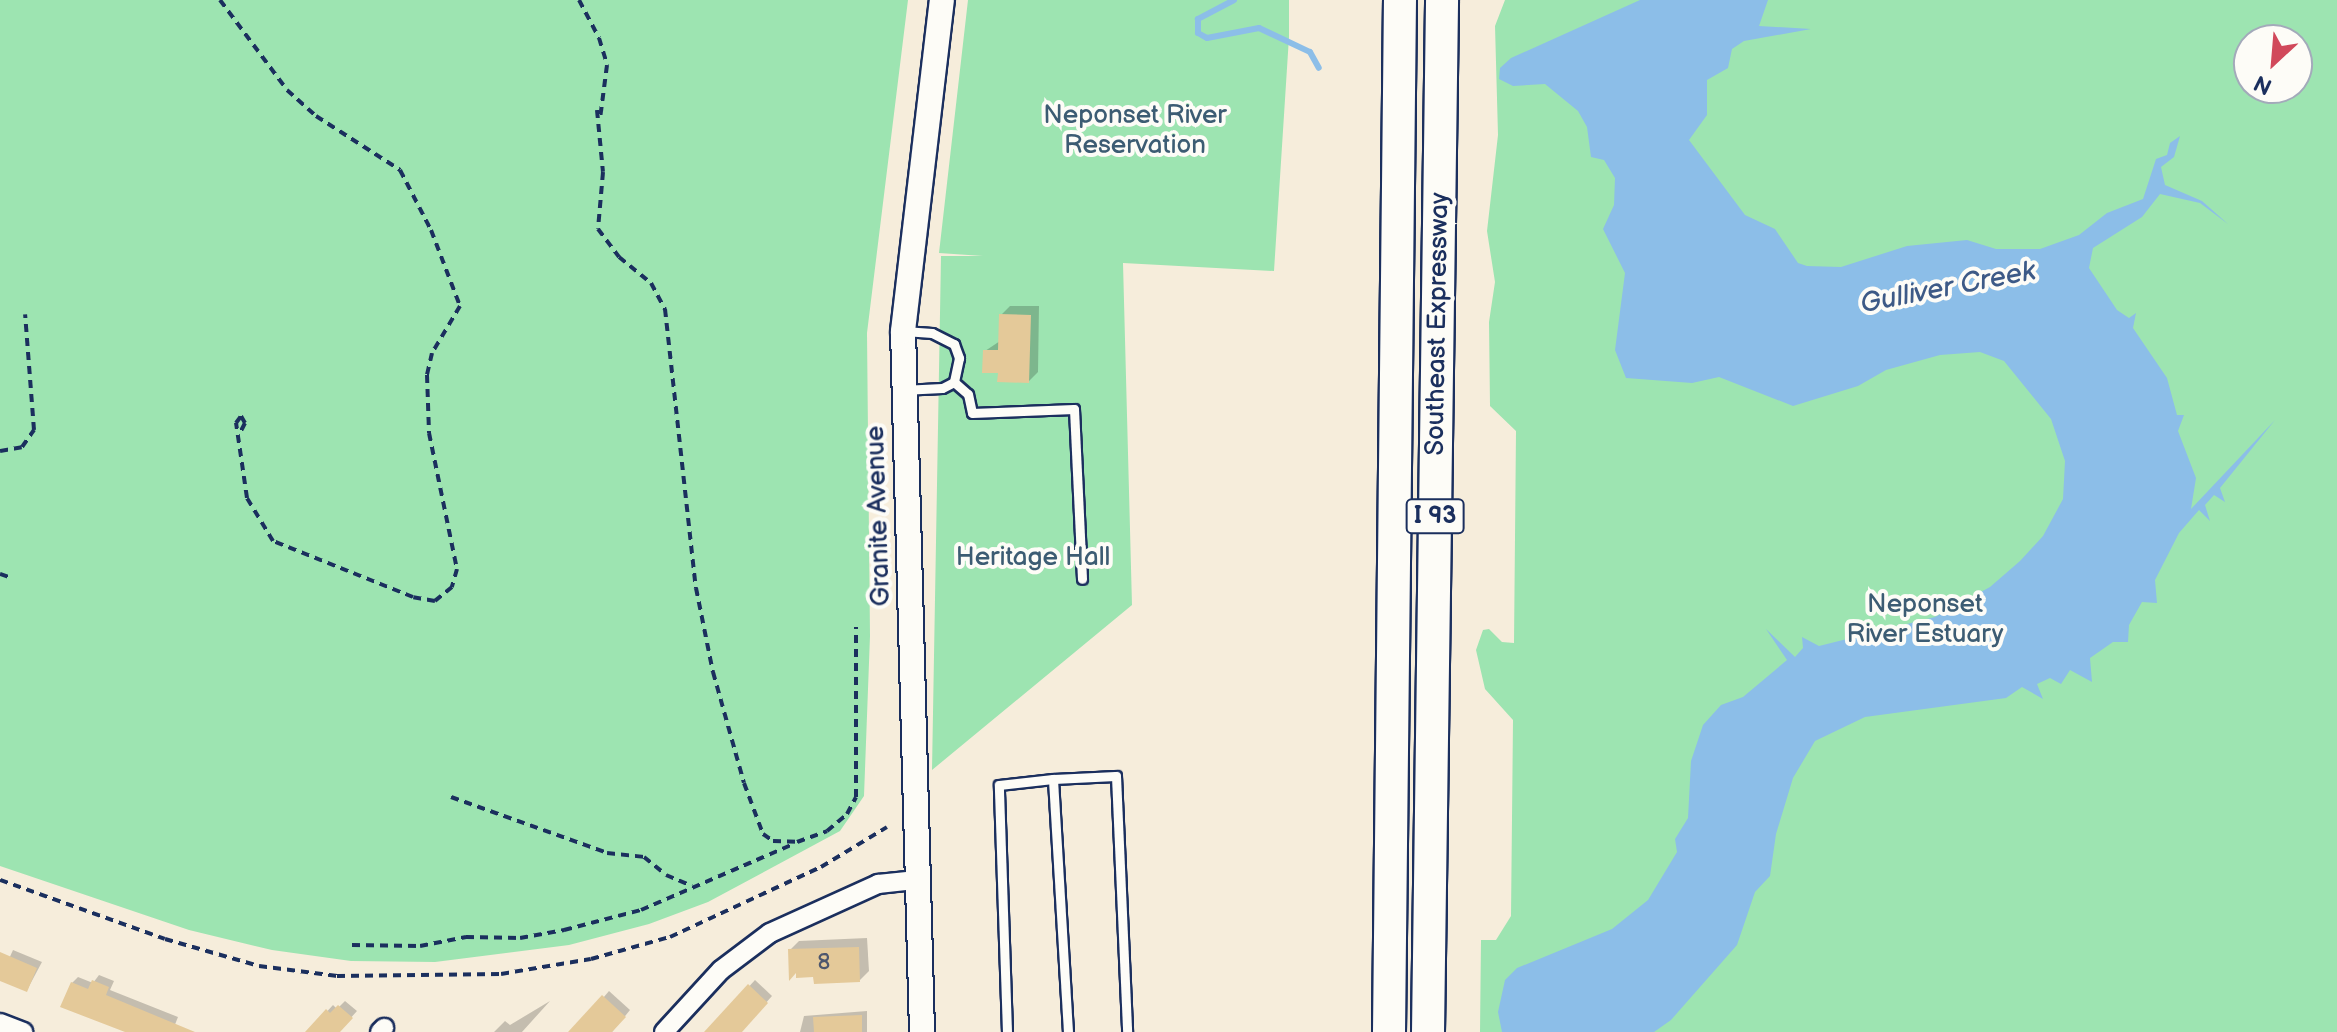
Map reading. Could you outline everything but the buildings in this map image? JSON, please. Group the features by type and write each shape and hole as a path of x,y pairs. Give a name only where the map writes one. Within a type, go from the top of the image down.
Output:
{"highway":[{"name":"I 93","path":"1373,1032 1384,0"},
{"name":"I 93","path":"1389,1032 1400,0"},
{"name":"I 93","path":"1411,1032 1422,0"},
{"name":"Southeast Expressway","path":"1428,1032 1442,0"}],"main road":[{"name":"Granite Avenue","path":"922,1032 903,331 942,0"}],"street":[{"path":"664,1032 721,970 770,933 878,884 917,880"},
{"path":"0,1023 23,1032"}],"lane":[{"path":"903,331 932,333 954,344 959,358 954,382"},
{"path":"903,390 942,388 954,382"},
{"path":"954,382 968,394 972,413 1074,409 1082,579"},
{"path":"1007,1032 999,785 1116,776 1127,1032"},
{"path":"1053,779 1068,1032"}],"path":[{"path":"220,0 287,90 316,116 400,170 431,230 460,306 432,353 427,375 429,433 457,569 452,587 435,601 413,597 273,541 247,498 241,431"},
{"path":"579,0 607,65 600,122 598,229 619,257 651,283 665,309 696,588 720,701 763,834 773,841 797,842"},
{"path":"597,110 600,122"},
{"path":"0,451 22,447 34,430 25,373 25,314"},
{"path":"0,574 9,577"},
{"path":"352,945 420,946 466,937 520,938 564,930 641,910 835,825 856,797 856,627"},
{"path":"451,797 607,853 644,857 666,875 694,886"},
{"path":"0,880 165,939 259,966 337,976 501,974 591,959 670,937 821,867 887,827"}],"green space":[{"path":"0,0 908,0 867,333 870,636 864,796 840,831 708,902 649,924 569,945 435,962 351,961 272,950 189,930 0,866"},
{"path":"968,0 1289,0 1289,37 1274,271 1123,263 1132,605 932,770 941,256 983,256 939,253"},
{"name":"Neponset River Estuary","path":"1505,0 2337,0 2337,1032 1480,1032 1481,940 1496,940 1511,916 1513,720 1485,689 1476,650 1483,630 1489,629 1502,642 1514,643 1516,431 1490,406 1489,322 1495,282 1487,231 1498,135 1495,26"}],"water":[{"name":"Gulliver Creek","path":"1640,0 1768,0 1759,26 1811,29 1744,41 1732,49 1728,68 1707,80 1707,115 1689,140 1745,215 1775,229 1798,263 1807,266 1841,267 1907,246 1967,240 1996,249 2040,249 2079,235 2107,213 2143,199 2156,159 2167,155 2170,143 2180,136 2174,157 2161,167 2165,185 2202,201 2228,224 2200,203 2160,194 2142,217 2093,248 2089,268 2117,310 2129,318 2136,313 2133,328 2167,378 2177,415 2184,415 2178,431 2196,478 2191,509 2275,420 2220,488 2225,502 2214,495 2205,505 2210,521 2199,510 2179,533 2155,580 2157,603 2142,602 2129,625 2128,642 2113,642 2090,658 2092,682 2070,670 2061,684 2050,678 2037,684 2043,699 2022,687 2006,698 1865,717 1815,741 1793,778 1776,834 1770,876 1755,892 1737,945 1671,1020 1654,1032 1502,1032 1498,1012 1505,980 1517,968 1612,929 1648,900 1677,852 1675,839 1688,818 1691,761 1703,725 1721,705 1743,697 1787,660 1766,629 1795,657 1803,648 1802,637 1819,646 1935,617 1990,587 2020,561 2043,536 2063,499 2065,461 2051,419 2004,361 1980,352 1940,355 1886,370 1858,386 1793,406 1719,377 1692,383 1626,378 1615,350 1625,273 1603,229 1614,205 1615,178 1604,160 1591,157 1587,127 1578,111 1545,84 1513,86 1499,79 1500,68 1511,58"}],"waterway":[{"path":"1234,0 1198,19 1198,33 1207,38 1259,28 1310,52 1319,68"}],"park label":[{"name":"Neponset River Reservation","path":"1135,131"},
{"name":"Heritage Hall","path":"1033,558"}]}
